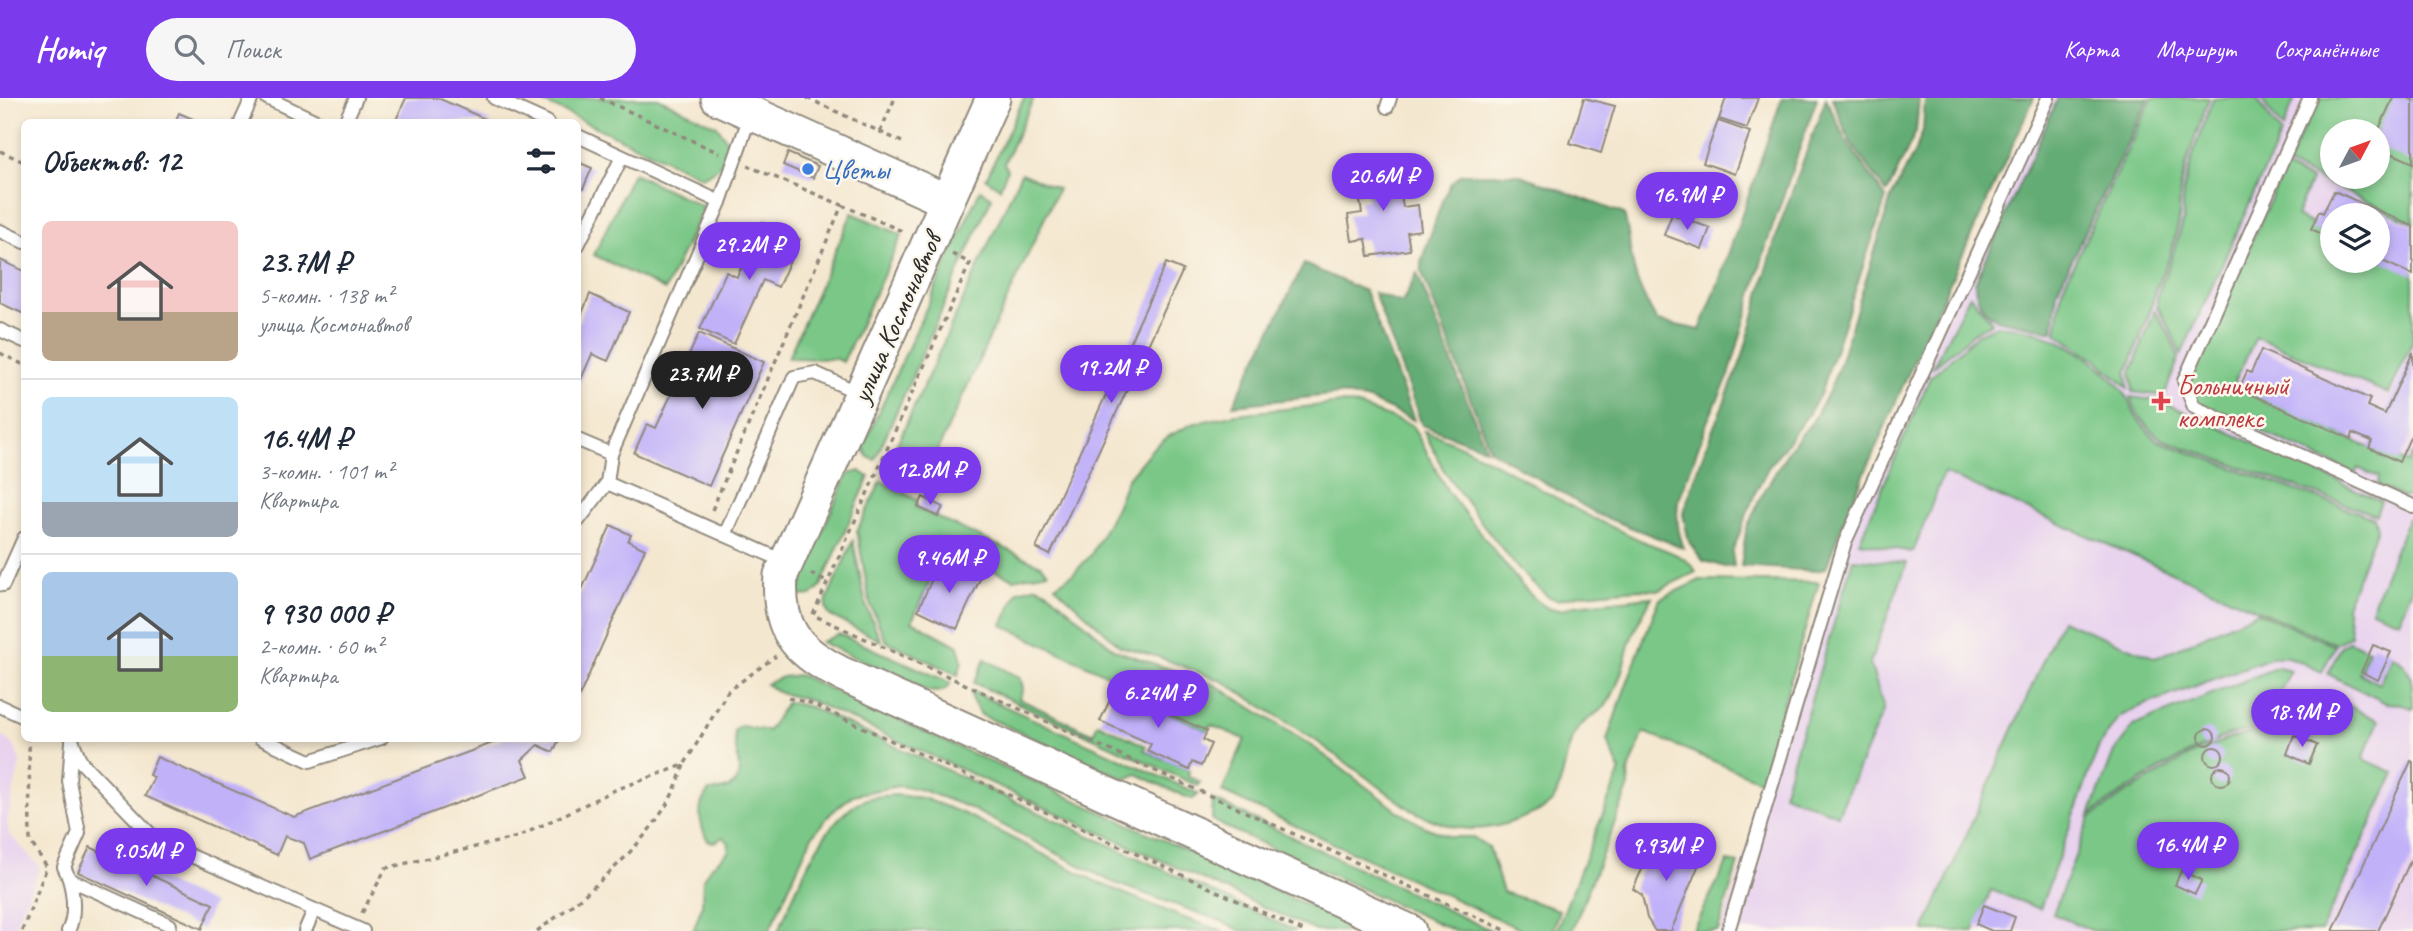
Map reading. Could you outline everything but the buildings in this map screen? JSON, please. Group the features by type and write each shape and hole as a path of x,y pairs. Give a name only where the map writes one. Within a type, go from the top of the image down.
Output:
{"main road":[{"path":"718,98 947,201"},
{"name":"улица Космонавтов","path":"784,569 993,98"},
{"path":"784,569 779,595 782,613 794,642 822,664 1409,931"}],"lane":[{"path":"242,119 252,98"},
{"path":"267,98 312,119"},
{"path":"346,119 356,98"},
{"path":"494,98 540,119"},
{"path":"1728,931 1845,542 2048,98"},
{"path":"2310,98 2184,381 2194,407 2413,506"},
{"path":"581,518 607,483 611,454 720,202 751,113"},
{"path":"581,137 720,202"},
{"path":"581,239 622,157"},
{"path":"0,231 21,241"},
{"path":"0,330 21,340"},
{"path":"725,535 794,377 816,373 862,394"},
{"path":"581,441 611,454"},
{"path":"607,483 725,535 784,569"},
{"path":"0,584 3,585 21,545"},
{"path":"0,705 21,716"},
{"path":"68,931 72,923 71,880 64,867 79,833 69,780 71,742"},
{"path":"72,742 81,762 157,841 359,929"},
{"path":"269,742 310,761 369,742"},
{"path":"71,880 170,925"},
{"path":"306,931 314,910"}],"path":[{"path":"600,98 970,262 813,615 1507,931"},
{"path":"807,98 902,142"},
{"path":"880,132 895,98"},
{"path":"0,151 21,161"},
{"path":"705,526 842,205"},
{"path":"0,353 21,364"},
{"path":"537,931 577,903 644,836 672,796 684,765 728,691 794,642"},
{"path":"789,698 810,703 1303,931"},
{"path":"22,931 47,867 30,841 29,742"},
{"path":"359,929 386,868 518,837 615,790 684,765"}],"shaded area":[{"name":"Больничный комплекс","path":"2048,98 2413,98 2413,931 1721,931 1845,542"},
{"path":"0,734 14,745 20,762 7,822 9,834 40,867 13,931 0,931"}],"green space":[{"path":"534,98 658,98 717,126 728,142 728,153 717,169 702,177"},
{"path":"1024,98 1034,98 1004,163 1007,170 1000,188 986,179"},
{"path":"1782,98 1817,98 1767,243 1729,376 1708,420 1678,503 1678,526 1684,548 1599,515 1490,450 1422,273 1421,262 1451,183 1462,174 1518,174 1624,214 1637,279 1657,321 1700,330"},
{"path":"1826,98 1845,139 1886,198 1820,395 1768,468 1732,553 1734,566 1725,567 1703,561 1689,542 1683,514 1706,446 1742,359 1778,230"},
{"path":"1832,98 1919,98 1916,132 1887,193 1849,140"},
{"path":"1925,98 2034,98 1904,383 1826,568 1817,571 1741,566 1746,531 1759,500 1790,448 1812,422 1840,363 1891,198 1923,130"},
{"path":"2058,98 2149,98 2057,291 2053,331 1996,319 1981,304 1975,283"},
{"path":"2152,98 2209,98 2180,189 2179,222 2169,258 2127,373 2128,388 2097,360 2056,333 2062,289"},
{"path":"2213,98 2256,98 2281,134 2181,355 2157,306 2157,295 2183,221 2183,191"},
{"path":"2260,98 2295,98 2283,129"},
{"path":"2317,98 2413,98 2413,223 2390,212 2390,203 2370,203 2339,189 2390,189 2390,119 2320,119 2320,180 2287,165"},
{"path":"2285,168 2311,180 2296,216 2320,228 2320,273 2390,273 2390,260 2413,271 2413,341 2389,394 2256,337 2234,383 2354,441 2408,463 2413,453 2413,497 2402,497 2378,485 2379,477 2358,468 2355,474 2197,402 2189,385 2191,372"},
{"path":"633,173 704,207 665,290 594,255"},
{"path":"1021,173 1058,189 924,480 896,465 892,455"},
{"path":"980,190 992,197 875,460 868,457 863,447"},
{"path":"852,213 902,235 843,362 836,359 788,358"},
{"path":"1304,264 1365,291 1414,420 1369,400 1341,394 1233,405"},
{"path":"1417,273 1486,449 1422,425 1374,293 1402,303"},
{"path":"1970,295 1992,322 1975,332 1932,368"},
{"path":"2155,310 2179,358 2164,396 2133,392 2131,373"},
{"path":"1997,325 2051,337 2083,354 2112,378 2124,392 2138,419 2158,441 2374,518 2377,529 2346,606 2351,635 2336,644 1944,473 1913,552 1859,542 1930,377 1979,333"},
{"path":"2131,397 2161,401 2381,501 2376,515 2161,439 2138,415"},
{"path":"1343,403 1412,425 1448,492 1523,587 1549,609 1562,610 1575,605 1652,597 1634,632 1612,696 1603,708 1583,723 1575,733 1558,791 1551,803 1540,811 1507,824 1478,829 1452,826 1425,816 1410,809 1315,740 1222,681 1159,657 1120,646 1055,586 1073,574 1091,555 1127,479 1153,448 1169,436 1192,424 1236,414"},
{"path":"1424,431 1481,455 1578,510 1680,557 1693,566 1696,572 1659,590 1582,594 1557,600 1547,596 1519,570 1481,522 1444,471"},
{"path":"860,471 869,477 820,588 812,595 799,596 805,569 848,474"},
{"path":"881,481 917,500 916,508 1041,565 1048,572 1014,579 949,552 940,556 912,621 958,646 962,661 958,675 886,641 870,604 857,531"},
{"path":"2408,518 2413,520 2413,586 2399,621 2371,610"},
{"path":"853,541 866,606 881,641 829,615 826,608 827,599"},
{"path":"1853,559 1907,563 1870,663 1884,709 1838,815 1783,794"},
{"path":"1700,580 1819,582 1761,781 1644,732 1628,773 1629,786 1572,931 1556,931 1620,771 1607,740 1660,599"},
{"path":"1037,586 1050,593 1115,650 1215,685 1312,746 1398,811 1425,827 1451,837 1473,837 1489,848 1503,892 1559,910 1552,931 1524,931 1222,792 1245,739 1211,725 1207,731 1116,687 1106,674 1002,625 1018,591"},
{"path":"2257,612 2335,646 2322,672 2289,657 2273,657 2134,709 2118,718 2099,746 2040,909 1991,890 1974,931 1924,931 2061,620 2156,658"},
{"path":"839,634 951,683 941,691 928,691 821,642"},
{"path":"2349,641 2369,650 2359,673 2379,684 2392,656 2404,664 2412,684 2413,709 2403,704 2386,703 2328,674 2341,646"},
{"path":"985,659 1021,679 1023,689 1019,699 1093,734 1098,723 1146,746 1144,750 1189,770 1188,776 1200,782 1198,786 974,683"},
{"path":"2278,667 2291,670 2272,708 2288,717 2229,735 2187,754 2090,815 2114,752 2135,725"},
{"path":"799,675 1364,931 1316,931 809,700 780,693 766,684 782,677"},
{"path":"971,691 1199,794 1193,799 1186,797 1137,774 1126,779 981,715 972,700"},
{"path":"2340,701 2379,721 2363,759 2395,773 2321,931 2093,931 2053,914 2090,818 2194,753 2228,739 2285,723 2292,718 2327,734"},
{"path":"787,702 810,707 1296,931 1241,931 1221,921 1112,882 968,807 919,789 898,786 853,795 831,813 812,836 769,931 693,931 702,906 703,879 710,868 728,852 729,843 723,837 715,842 708,841 701,821 702,802 709,791 733,785 738,778 735,730 741,726 768,731"},
{"path":"896,795 923,798 965,814 1099,883 1184,918 1224,931 778,931 822,839 835,823 848,810 864,800"},
{"path":"1213,800 1492,931 1455,931 1219,824 1212,820"},
{"path":"1728,861 1738,863 1718,931 1692,931"}],"place":[{"name":"Цветы","path":"808,169"},
{"name":"Больничный комплекс","path":"2161,401"}]}
